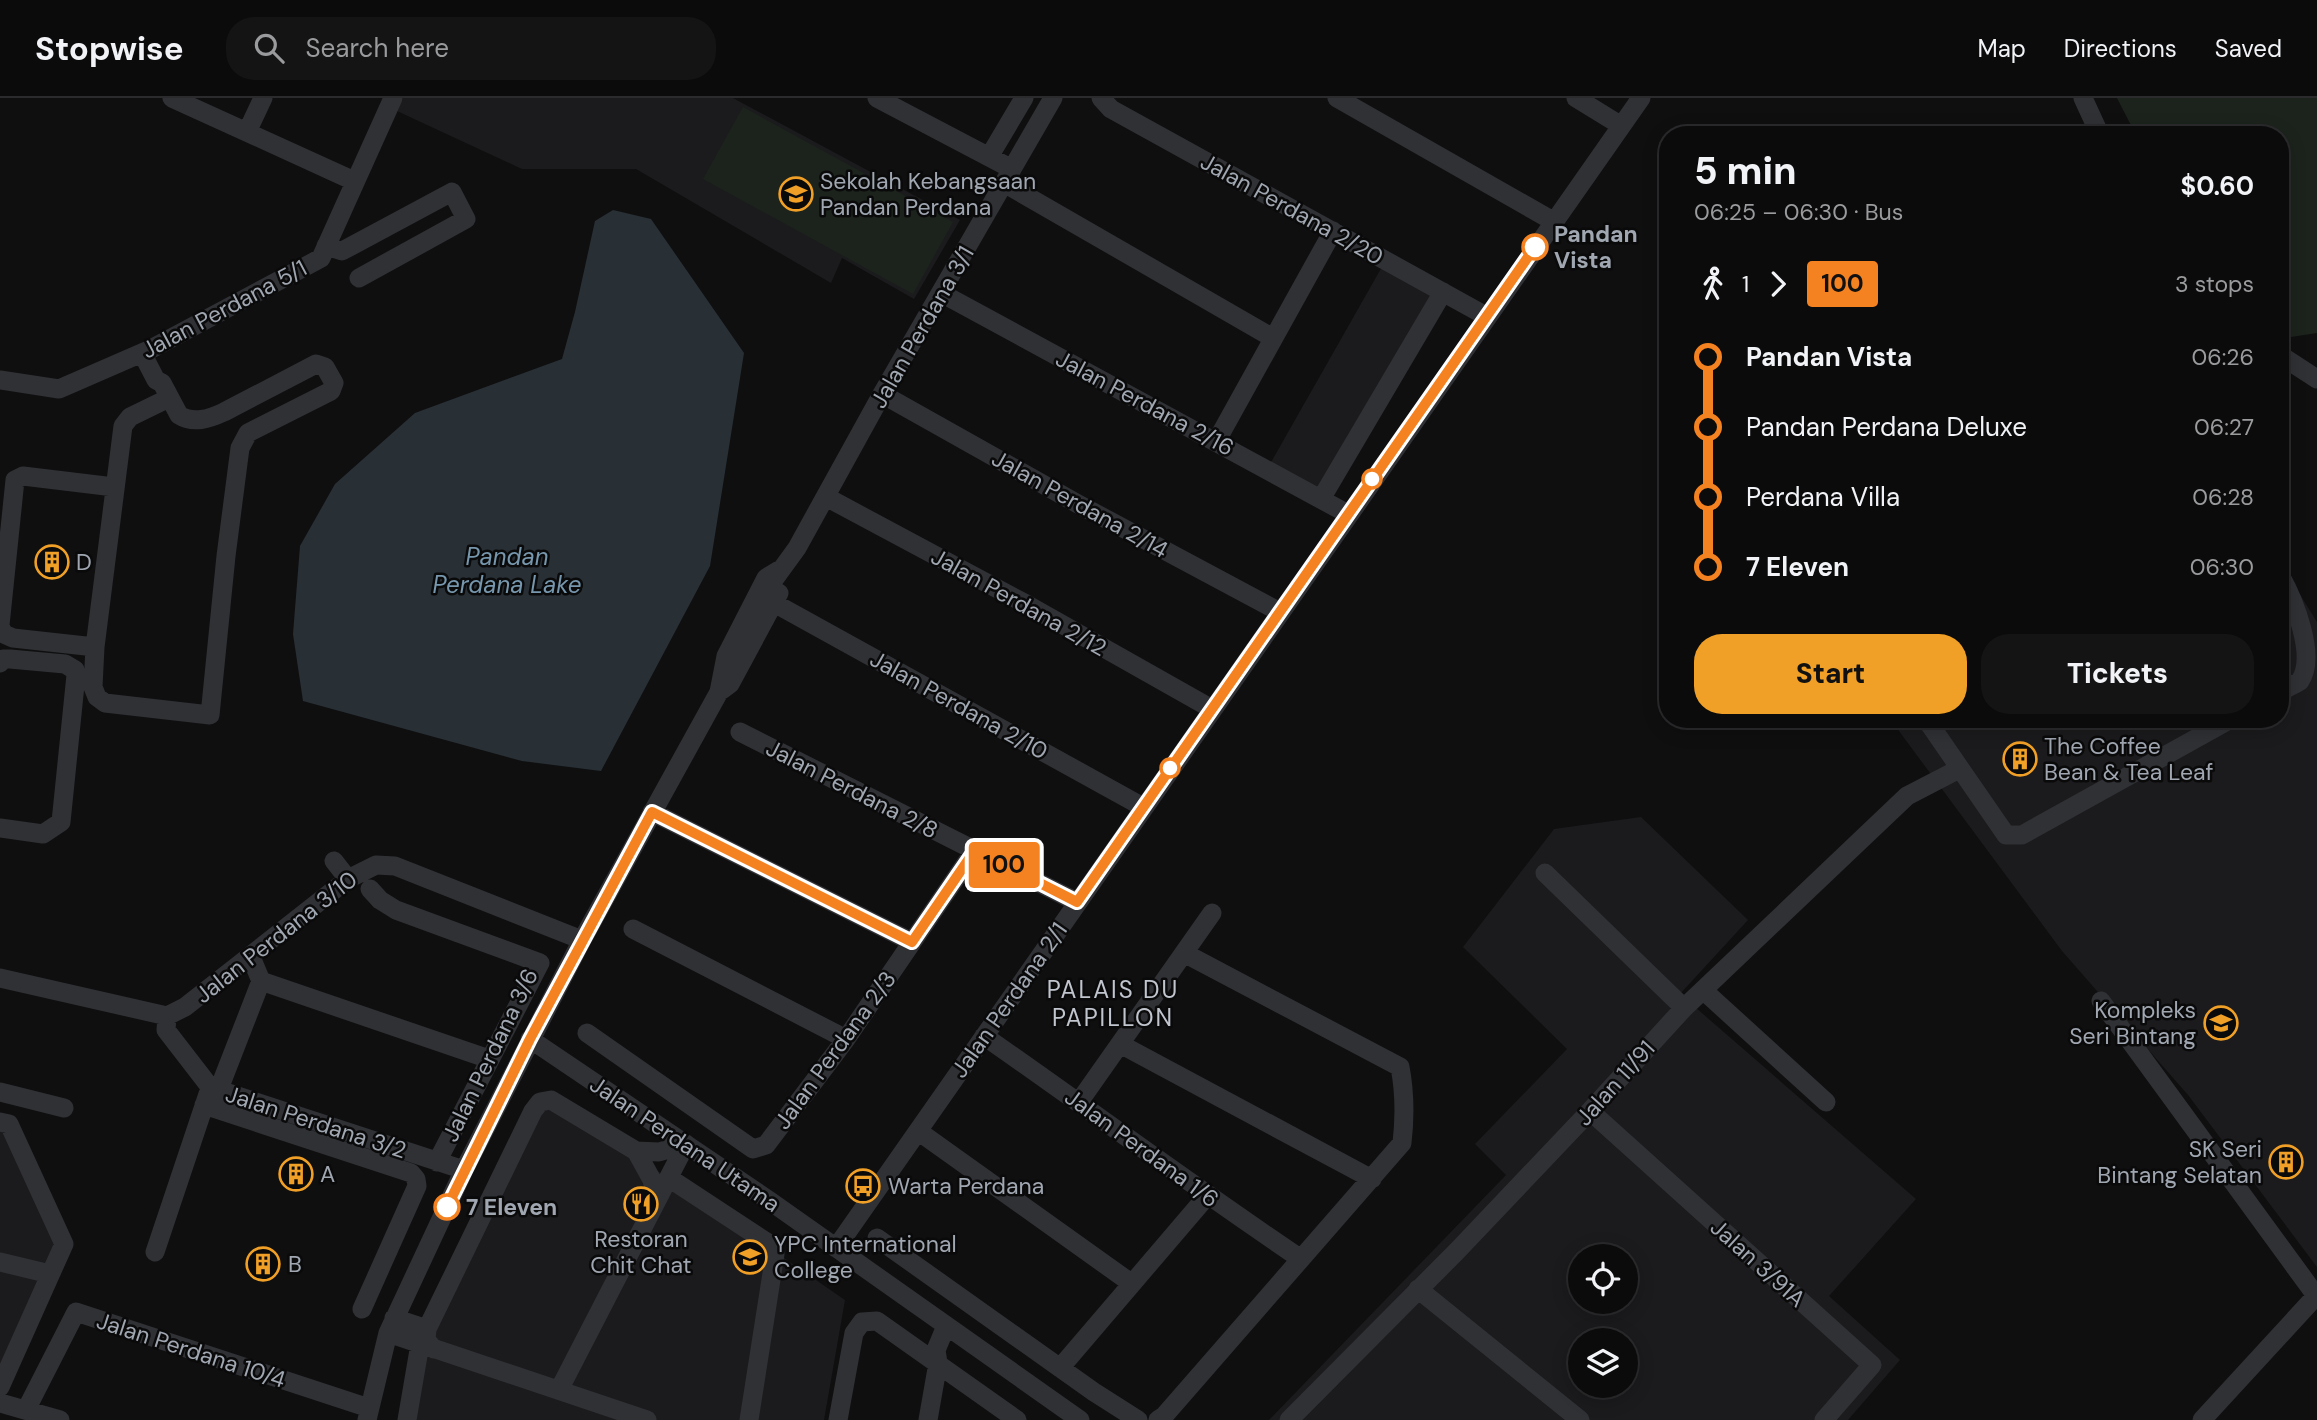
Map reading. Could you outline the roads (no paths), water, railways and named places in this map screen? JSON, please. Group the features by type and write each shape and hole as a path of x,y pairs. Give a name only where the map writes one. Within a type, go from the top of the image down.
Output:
{"street":[{"path":"172,98 354,181"},
{"path":"247,132 263,98"},
{"name":"Jalan Perdana 5/1","path":"0,380 59,389 147,351 321,258 393,98"},
{"path":"877,98 989,157 1008,176 1273,338"},
{"path":"989,157 1024,98"},
{"name":"Jalan Perdana 3/1","path":"368,1414 391,1325 464,1170 582,940 721,685 726,656 766,578 785,563 826,497 882,394 1053,98"},
{"name":"Jalan Perdana 2/20","path":"1101,98 1111,109 1486,316"},
{"path":"1337,98 1553,221"},
{"path":"1576,98 1620,125"},
{"name":"Jalan Perdana 2/1","path":"836,1248 1641,98"},
{"path":"2083,98 2096,126"},
{"path":"330,238 342,251 452,192 466,219 359,278"},
{"path":"1216,442 1333,231"},
{"path":"1321,499 1443,292"},
{"name":"Jalan Perdana 2/16","path":"941,293 1349,514"},
{"path":"147,351 163,375 165,391 179,415 185,419 201,419 223,412 316,364 325,367 334,383 331,391 248,433 240,448 210,715 105,703 97,697 93,687 95,648 123,426 130,417 165,391"},
{"path":"2289,361 2317,379"},
{"name":"Jalan Perdana 2/14","path":"882,394 1279,612"},
{"path":"95,648 13,638 4,634 0,626 15,480 23,477 114,487"},
{"name":"Jalan Perdana 2/12","path":"826,497 1026,604 1212,709"},
{"name":"Jalan Perdana 3/1","path":"721,685 730,684 789,575 785,563"},
{"path":"2289,591 2304,618 2311,643 2310,665 2301,680 2289,687"},
{"name":"Jalan Perdana 2/10","path":"774,603 1143,807"},
{"path":"0,663 3,659 10,659 65,664 75,670 76,675 61,822 43,834 0,828"},
{"path":"1932,728 2006,835 2022,835 2215,728"},
{"name":"Jalan Perdana 2/8","path":"740,732 1077,902"},
{"name":"Jalan 11/91","path":"1289,1420 1590,1111 1703,989 1907,796 1959,769"},
{"path":"652,812 912,942"},
{"name":"Jalan Perdana 2/3","path":"587,1034 753,1149 766,1145 846,1039 975,850"},
{"path":"334,861 348,879"},
{"name":"Jalan Perdana 3/10","path":"167,1016 185,1007 348,879 376,865 395,866 582,940"},
{"path":"1545,873 1684,1008"},
{"name":"Jalan Perdana 3/6","path":"370,889 380,900 396,910 540,963 437,1162"},
{"path":"1079,1102 1212,914"},
{"path":"633,929 846,1039"},
{"path":"1158,1420 1402,1143 1405,1105 1400,1067 1184,953"},
{"path":"155,1252 211,1094 261,981 251,957"},
{"path":"0,978 167,1016"},
{"path":"261,981 489,1059"},
{"path":"1703,989 1826,1102"},
{"path":"2101,1001 2316,1297 2202,1420"},
{"name":"Jalan Perdana 3/2","path":"167,1016 166,1030 211,1094 464,1170"},
{"name":"Jalan Perdana 1/6","path":"984,1036 1207,1196 1301,1259"},
{"name":"Jalan Perdana Utama","path":"530,1039 686,1144 1080,1420"},
{"path":"1120,1044 1372,1179"},
{"path":"0,1092 64,1108"},
{"path":"211,1094 411,1173 416,1179 417,1186 362,1309"},
{"path":"407,1420 427,1341 533,1111 540,1102 551,1100 636,1151 659,1152 686,1144"},
{"name":"Jalan 3/91A","path":"1590,1111 1872,1365 1824,1420"},
{"path":"0,1387 64,1244 4,1123"},
{"path":"918,1131 1131,1283"},
{"path":"559,1391 686,1144"},
{"path":"636,1151 652,1180 657,1200"},
{"path":"669,1178 771,1245 775,1254 749,1420"},
{"path":"1060,1368 1207,1196"},
{"path":"877,1238 1138,1420"},
{"path":"0,1262 50,1274"},
{"path":"1418,1289 1580,1420"},
{"name":"Jalan Perdana 10/4","path":"26,1410 76,1312 368,1414"},
{"path":"838,1420 854,1333 862,1322 877,1321 1017,1420"},
{"path":"391,1325 559,1391 647,1420"},
{"path":"928,1420 938,1363 936,1350 953,1330"},
{"path":"0,1403 60,1420"}],"water":[{"name":"Pandan Perdana Lake","path":"613,210 651,219 744,353 710,566 601,771 522,761 303,701 293,634 300,546 335,484 415,413 562,359 595,221"}],"place":[{"name":"Sekolah Kebangsaan Pandan Perdana","path":"796,194"},
{"name":"Pandan Vista","path":"1535,247"},
{"name":"D","path":"52,562"},
{"name":"The Coffee Bean & Tea Leaf","path":"2020,759"},
{"name":"Kompleks Seri Bintang","path":"2221,1023"},
{"name":"SK Seri Bintang Selatan","path":"2286,1162"},
{"name":"A","path":"296,1174"},
{"name":"Warta Perdana","path":"863,1186"},
{"name":"Restoran Chit Chat","path":"641,1204"},
{"name":"7 Eleven","path":"447,1207"},
{"name":"YPC International College","path":"750,1257"},
{"name":"B","path":"263,1264"}],"district":[{"name":"PALAIS DU PAPILLON","path":"1113,1003"}]}
